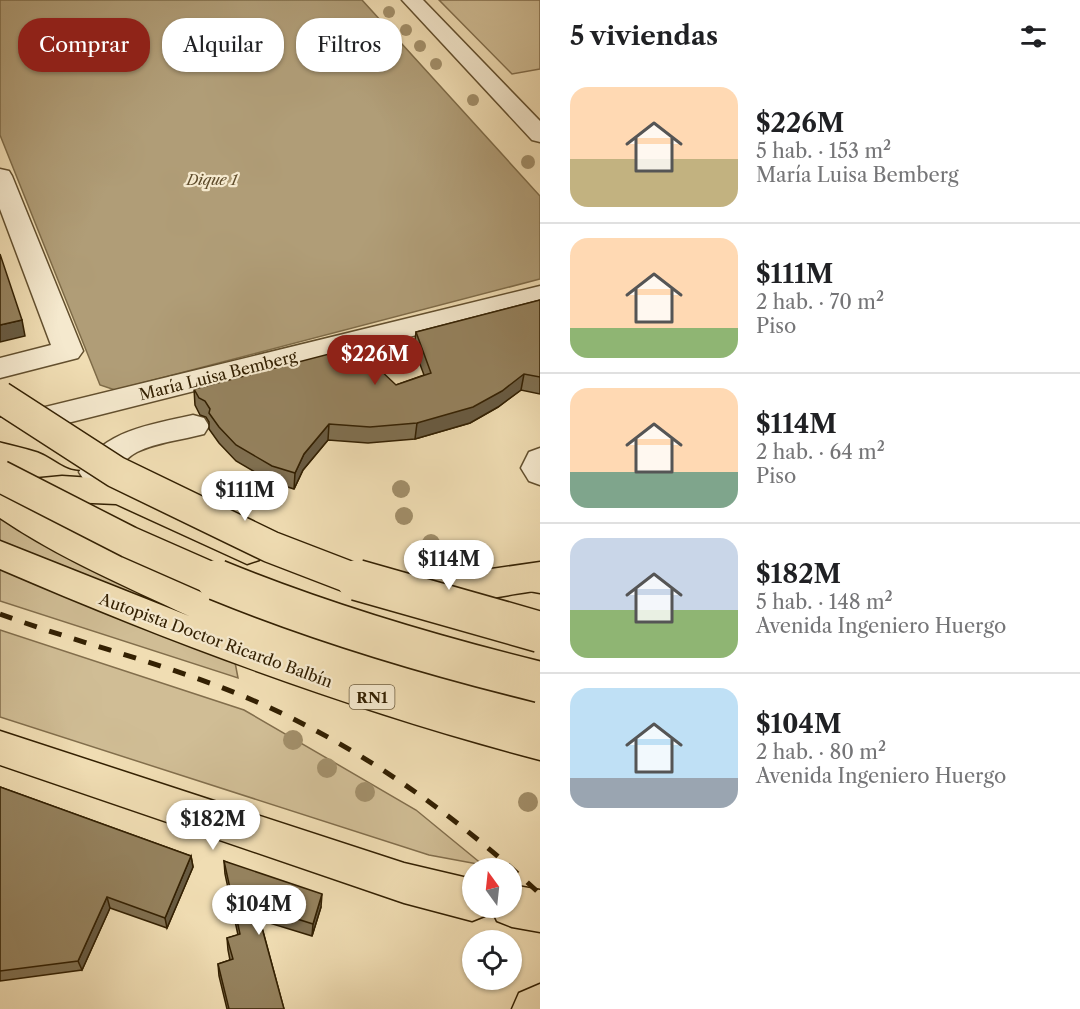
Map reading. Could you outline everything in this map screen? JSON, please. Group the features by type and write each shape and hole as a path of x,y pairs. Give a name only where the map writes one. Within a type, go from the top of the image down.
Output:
{"main road":[{"path":"0,396 116,472 271,547 356,580 540,632"},
{"path":"0,430 49,443 69,453 123,492 242,548 354,588 481,629 516,638 540,638"},
{"path":"0,476 54,506 225,584 349,630 466,666 540,682"},
{"path":"0,494 27,488 123,492"},
{"path":"0,501 33,523 103,561 222,615 380,674 540,717"},
{"name":"Autopista Doctor Ricardo Balbín","path":"0,554 120,606 301,674 411,710 540,743"},
{"path":"354,588 464,587 537,578"},
{"path":"0,748 404,883 462,898"},
{"path":"522,907 540,910"},
{"path":"535,1009 540,1007"}],"street":[{"path":"412,0 540,135"},
{"path":"0,176 68,351 0,368"},
{"name":"María Luisa Bemberg","path":"0,430 540,295"},
{"path":"95,471 123,445 138,439 193,426"},
{"path":"540,460 537,468 540,473"}],"shaded area":[{"path":"439,0 540,0 540,69 512,74"},
{"path":"0,509 223,599 238,678 0,601"},
{"path":"0,630 244,710 416,810 474,858 462,858 462,861 429,855 0,717"}],"water":[{"name":"Dique 1","path":"0,0 362,0 378,18 296,18 296,72 402,72 402,44 540,196 540,279 115,390 100,385 0,135"}],"building":[{"path":"0,254 22,320 0,325"},
{"path":"540,300 540,377 524,374 502,391 473,407 417,423 370,427 329,424 304,454 295,473 272,466 236,445 219,427 209,413 210,409 205,401 199,398 194,389 356,347 396,385 431,373 416,332"},
{"path":"0,787 191,856 165,918 107,897 78,961 0,971"},
{"path":"224,861 322,894 313,924 256,906 284,1009 229,1009 218,964 233,959 227,938 240,934"}],"railway":[{"path":"0,614 149,662 238,694 280,712 360,756 398,780 471,834 540,894"}]}
